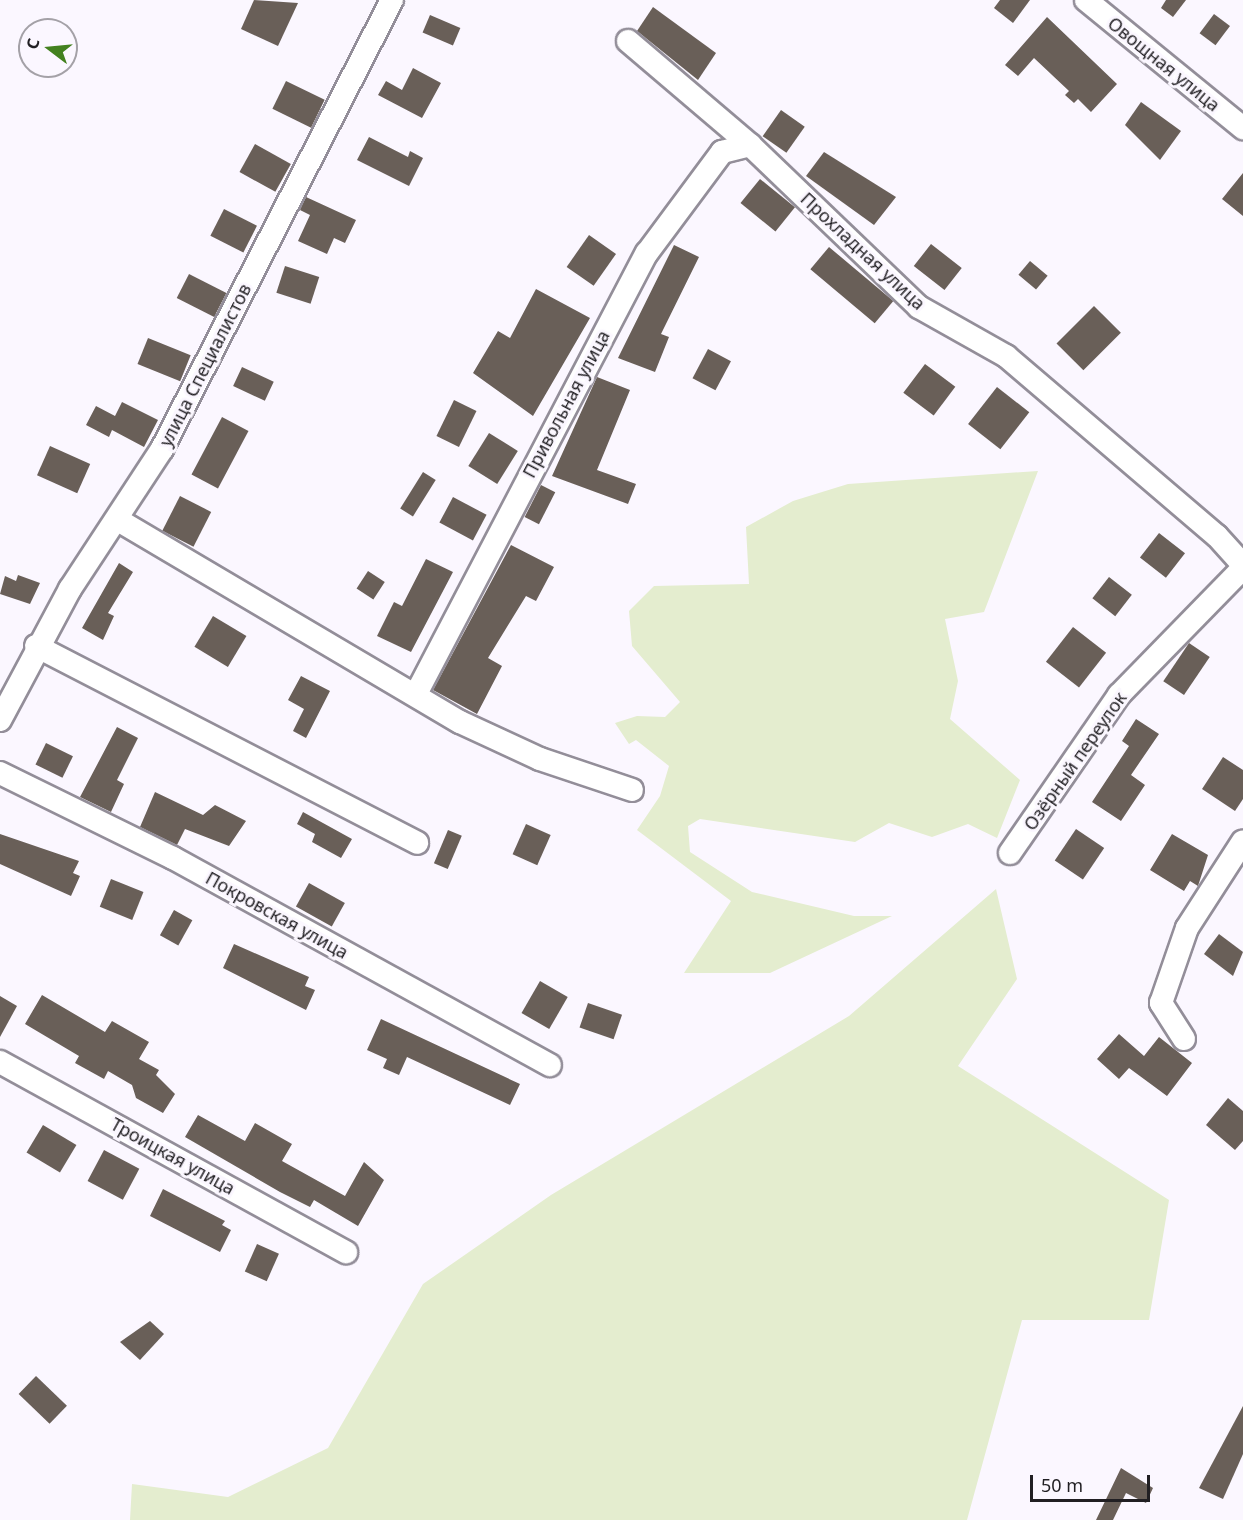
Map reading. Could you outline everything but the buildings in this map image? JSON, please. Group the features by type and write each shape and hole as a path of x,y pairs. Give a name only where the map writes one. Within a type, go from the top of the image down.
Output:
{"street":[{"name":"улица Специалистов","path":"0,720 36,646 162,449 392,0"},
{"name":"Овощная улица","path":"1086,0 1243,128"},
{"name":"Прохладная улица","path":"628,42 750,145 919,307 1006,356 1175,499 1243,567"},
{"name":"Привольная улица","path":"416,694 647,253 722,152 750,145"},
{"path":"118,520 393,686 416,694 540,759 632,790"},
{"name":"Озёрный переулок","path":"1010,853 1119,695 1243,567"},
{"path":"36,646 417,843"},
{"name":"Покровская улица","path":"0,773 173,858 550,1065"},
{"path":"1184,1039 1161,1003 1187,928 1243,841"},
{"name":"Троицкая улица","path":"0,1062 346,1252"}],"green space":[{"path":"1038,471 984,612 945,619 958,681 950,719 1020,780 997,838 968,824 932,837 889,823 855,842 700,819 688,826 690,852 752,892 854,916 892,916 770,973 684,973 731,901 637,830 660,796 669,766 636,740 629,744 615,723 637,716 665,717 680,702 632,646 629,611 654,586 749,584 746,527 793,501 848,484"},
{"path":"996,889 1017,979 958,1066 1169,1200 1149,1320 1022,1320 967,1520 130,1520 132,1484 228,1497 328,1448 423,1284 551,1195 849,1016"}]}
